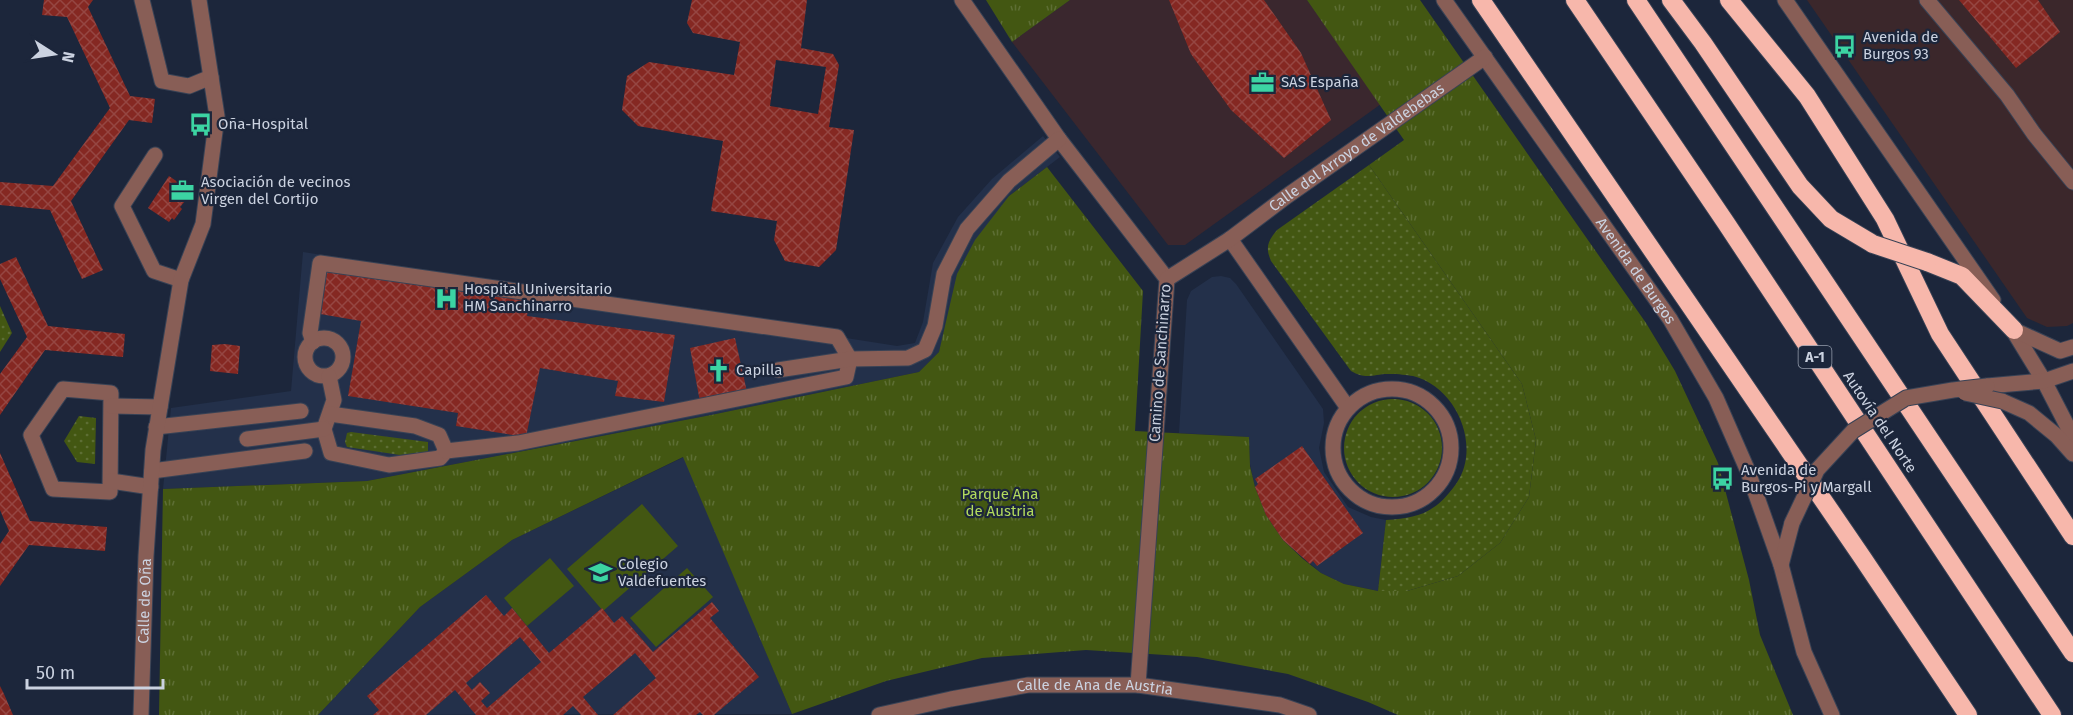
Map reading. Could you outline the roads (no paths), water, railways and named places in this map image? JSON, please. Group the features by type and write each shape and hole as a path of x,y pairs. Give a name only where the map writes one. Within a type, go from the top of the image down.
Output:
{"highway":[{"path":"1481,0 1968,715"},
{"name":"Autovía del Norte","path":"1575,0 1726,223 2052,715"},
{"name":"Autovía del Norte","path":"1636,0 2073,653"},
{"path":"1671,0 1703,42 1800,186 1831,219 1873,244 1962,276 2014,330"},
{"path":"1728,0 1807,96 1884,219 1940,334 2073,536"}],"street":[{"path":"142,0 162,81 189,86 211,77"},
{"name":"Calle de Oña","path":"141,715 146,556 156,427 181,280 203,224 217,116 199,0"},
{"name":"Camino de Sanchinarro","path":"962,0 1059,139 1167,279 1138,685"},
{"name":"Avenida de Burgos","path":"1444,0 1670,320 1716,398 1747,469 1781,565 1804,652 1832,715"},
{"path":"1785,0 2014,330 2073,437"},
{"path":"1927,0 2007,95 2034,134 2073,182"},
{"name":"Calle del Arroyo de Valdebebas","path":"1167,279 1230,238 1485,57"},
{"path":"778,370 850,359 908,358 925,350 935,326 944,274 967,229 1009,181 1059,139"},
{"path":"155,155 122,206 154,271 181,280"},
{"path":"1230,238 1348,408"},
{"path":"313,342 310,333 320,263 837,336 850,359 846,377 518,443 446,451 440,458 389,465 331,453 324,429 334,400 329,376"},
{"path":"2014,330 2060,351 2073,347"},
{"path":"324,338 340,346 342,352 342,364 329,376 316,375 307,366 306,353 313,342 324,338"},
{"name":"Avenida de Burgos","path":"1781,565 1792,523 1817,470 1853,431 1906,398 1953,390 2044,381 2073,371"},
{"path":"63,389 111,393 112,406 110,492 53,489 31,435 63,389"},
{"path":"1398,389 1416,394 1432,404 1444,419 1450,437 1448,465 1434,489 1418,501 1398,507 1378,506 1359,498 1345,484 1335,466 1332,446 1337,425 1348,408 1362,396 1380,390 1398,389"},
{"name":"Avenida de Burgos","path":"1953,390 2002,401 2029,413 2057,436 2073,454"},
{"path":"112,406 160,407"},
{"path":"156,427 301,411"},
{"path":"330,414 415,426 439,435 446,451"},
{"path":"236,419 247,439"},
{"path":"247,439 324,429"},
{"path":"237,460 247,439"},
{"path":"152,471 306,451"},
{"path":"111,481 151,487"},
{"name":"Calle de Ana de Austria","path":"879,715 1028,685 1138,685 1280,705 1309,715"}],"place":[{"name":"Avenida de Burgos 93","path":"1845,46"},
{"name":"SAS España","path":"1263,82"},
{"name":"Oña-Hospital","path":"200,124"},
{"name":"Asociación de vecinos Virgen del Cortijo","path":"183,191"},
{"name":"Hospital Universitario HM Sanchinarro","path":"446,298"},
{"name":"Capilla","path":"718,370"},
{"name":"Avenida de Burgos-Pi y Margall","path":"1723,479"},
{"name":"Colegio Valdefuentes","path":"600,573"}],"park label":[{"name":"Parque Ana de Austria","path":"1000,502"}]}
